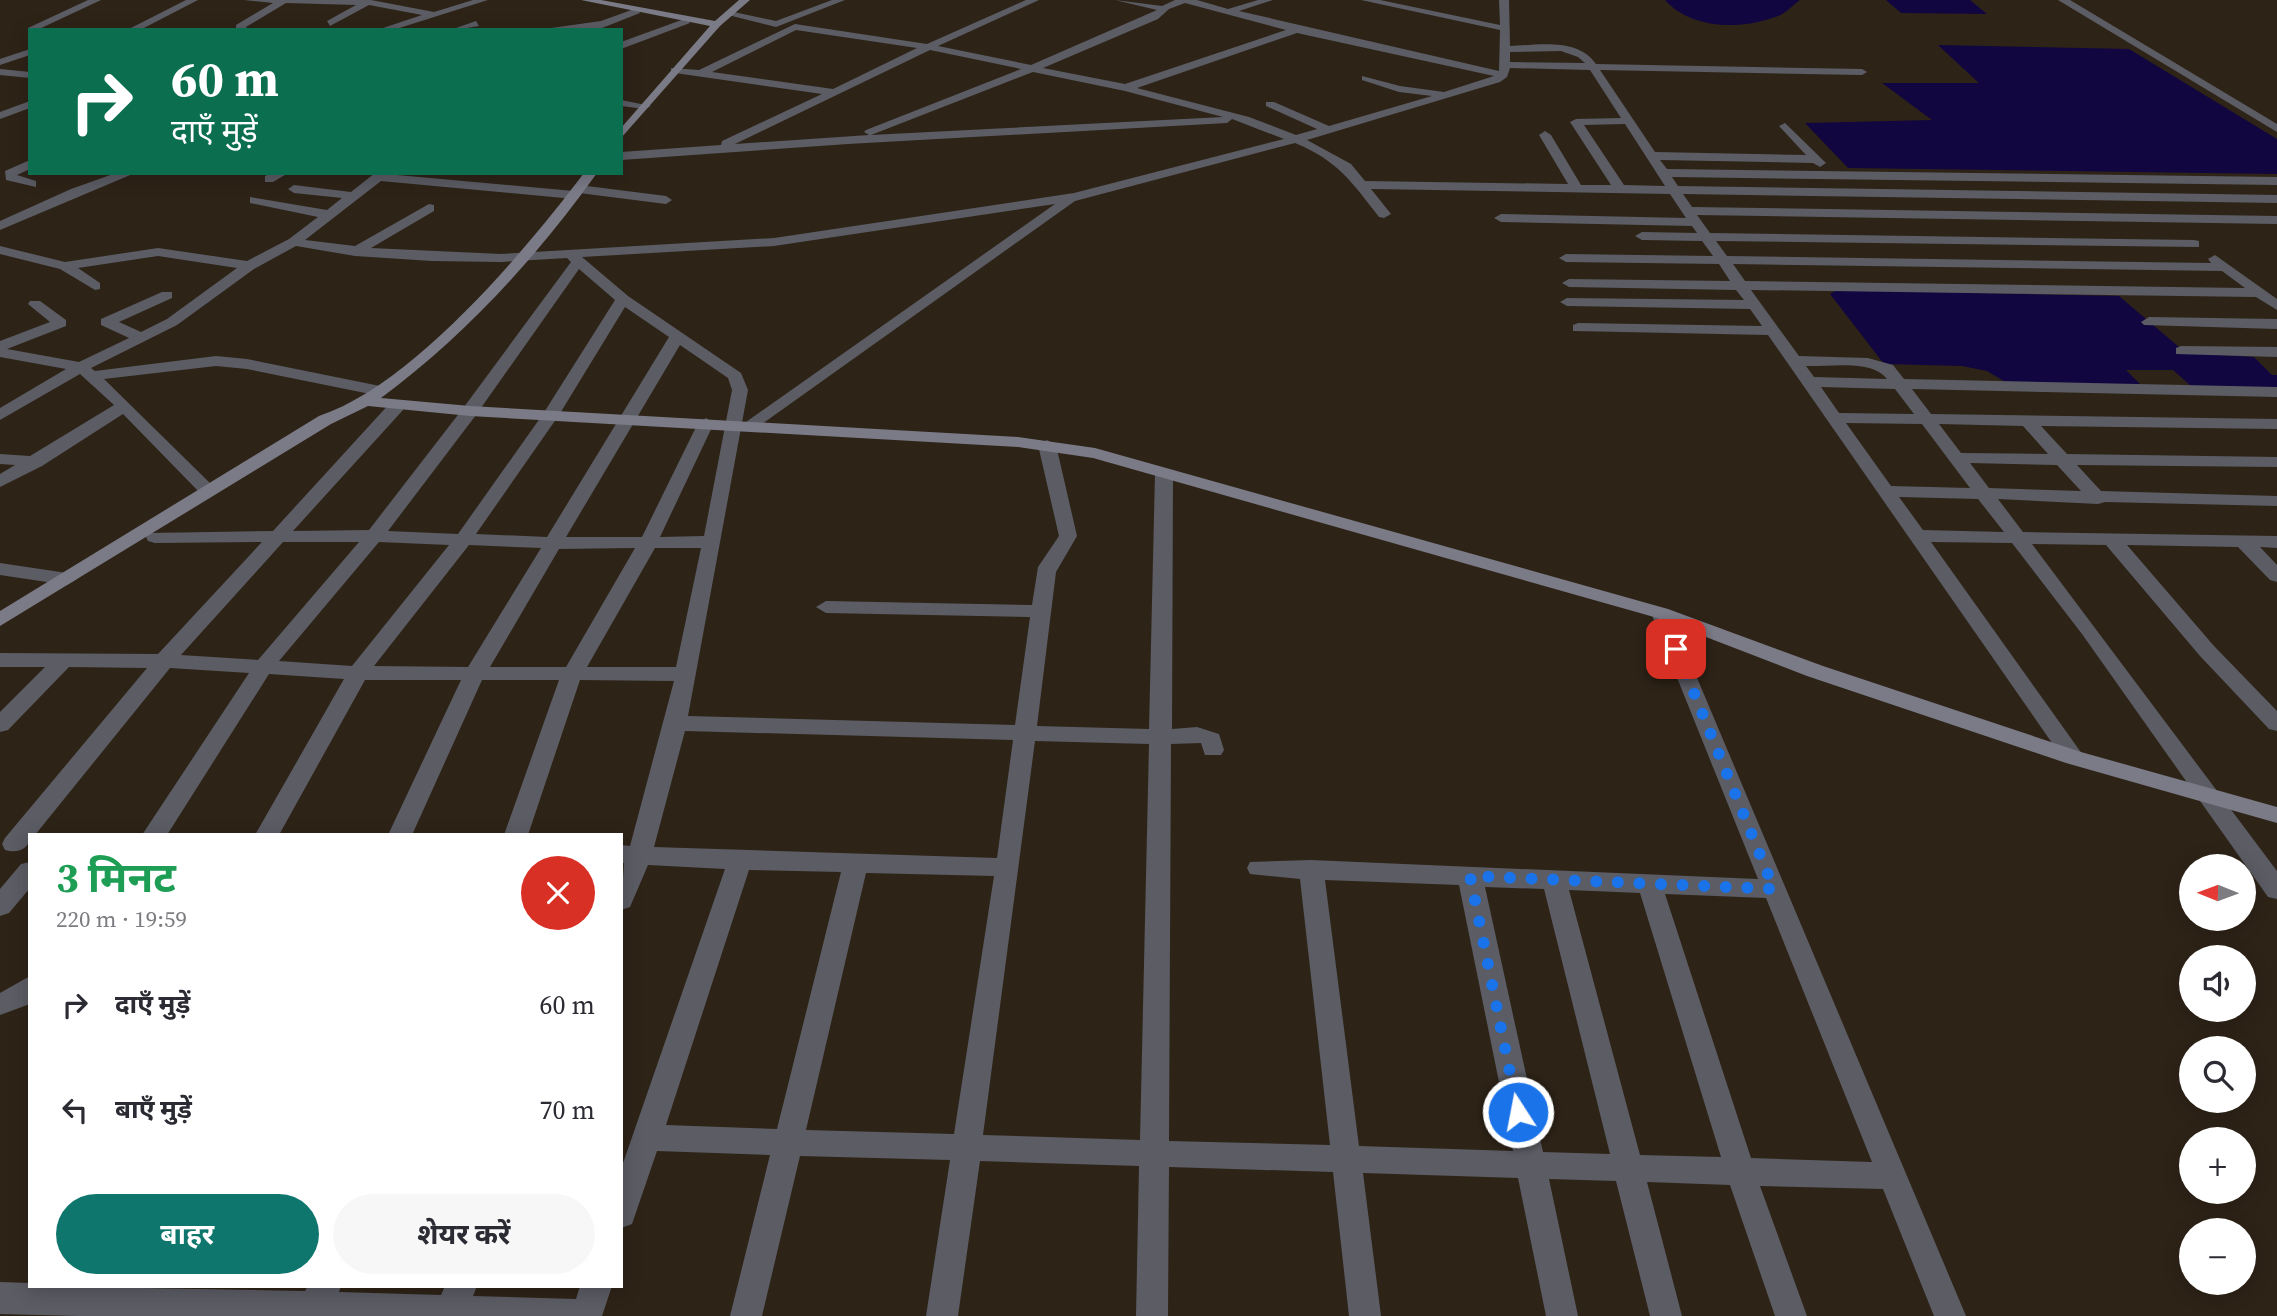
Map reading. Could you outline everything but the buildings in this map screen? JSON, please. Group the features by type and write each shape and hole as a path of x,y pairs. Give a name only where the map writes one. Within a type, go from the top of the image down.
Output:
{"main road":[{"path":"586,0 687,21 717,24"},
{"path":"623,133 717,24 745,0"},
{"path":"0,621 325,420 338,416 372,396 451,336 523,259 590,175"},
{"path":"372,396 397,406 1047,445 1095,453 1661,613 1815,671 2074,758 2277,815"},
{"path":"0,635 334,423 338,416"}],"street":[{"path":"33,28 96,0"},
{"path":"136,28 193,0"},
{"path":"249,0 369,1 432,14"},
{"path":"240,28 284,0"},
{"path":"388,28 483,0"},
{"path":"776,24 840,0"},
{"path":"718,148 928,47 1034,0"},
{"path":"1120,0 1163,9"},
{"path":"848,140 974,93 1155,17 1163,9 1184,0 1296,30 1504,63 1570,49 1581,53 1593,67 1626,121 1649,147 1675,192 1915,537 2074,758"},
{"path":"1228,11 1268,0"},
{"path":"1366,0 1502,28"},
{"path":"2063,0 2277,129"},
{"path":"330,23 369,1"},
{"path":"294,242 355,252 523,259 574,257 774,242 1074,197 1329,130 1487,84 1504,63 1501,1"},
{"path":"592,28 637,10"},
{"path":"729,14 776,24 928,47 1126,88 1245,119 1339,159 1384,214"},
{"path":"623,45 687,21"},
{"path":"465,28 476,24"},
{"path":"561,28 600,24"},
{"path":"702,73 795,27"},
{"path":"1126,88 1296,30"},
{"path":"0,62 28,53"},
{"path":"1593,67 1862,72"},
{"path":"18,74 28,70"},
{"path":"675,70 833,92"},
{"path":"0,72 28,75"},
{"path":"1366,78 1412,91 1455,95"},
{"path":"623,103 645,106"},
{"path":"1270,104 1329,130"},
{"path":"0,116 28,105"},
{"path":"0,116 28,119"},
{"path":"623,156 848,140 1245,119"},
{"path":"1621,191 1576,122 1626,121"},
{"path":"1785,126 1795,144 1816,159 1831,175"},
{"path":"1545,135 1578,190"},
{"path":"1649,147 1816,159"},
{"path":"28,165 9,174 32,184"},
{"path":"1663,173 2277,181"},
{"path":"0,226 75,192 123,175"},
{"path":"0,415 87,371 172,321 249,266 294,242 382,175 666,200"},
{"path":"2110,179 2277,306"},
{"path":"1362,185 2277,200"},
{"path":"293,189 356,197"},
{"path":"743,425 1074,197"},
{"path":"255,200 330,215"},
{"path":"355,252 429,208"},
{"path":"1501,218 1692,216 2277,220"},
{"path":"2177,230 2277,232"},
{"path":"1642,236 2194,244"},
{"path":"0,250 65,266 95,286"},
{"path":"65,266 158,252 249,266"},
{"path":"574,257 623,299 736,376 743,425 710,542 676,723 631,854 623,891"},
{"path":"155,833 264,666 374,536 470,411 574,257"},
{"path":"1566,258 2225,267"},
{"path":"1569,283 2260,293"},
{"path":"140,338 106,322 167,295"},
{"path":"268,833 358,673 463,540 551,415 623,299"},
{"path":"1567,302 1755,305"},
{"path":"0,346 61,323 35,304"},
{"path":"2149,322 2277,324"},
{"path":"1578,328 1772,331"},
{"path":"401,833 474,675 556,543 678,335"},
{"path":"2181,351 2277,352"},
{"path":"0,352 87,371 224,362 247,364 372,396"},
{"path":"1793,361 1882,365 2089,630 2207,797 2277,890"},
{"path":"87,371 208,491"},
{"path":"1808,382 2277,392"},
{"path":"0,482 36,463 124,405"},
{"path":"15,844 164,662 397,406"},
{"path":"1833,418 2277,424"},
{"path":"2027,420 2098,499"},
{"path":"517,833 572,674 648,543 706,423"},
{"path":"942,1316 1008,867 1040,611 1049,560 1065,544 1068,536 1047,445"},
{"path":"1956,458 2277,462"},
{"path":"0,459 36,463"},
{"path":"1152,1316 1164,474"},
{"path":"1884,491 2098,499 2277,501"},
{"path":"155,537 374,536 556,543 710,542"},
{"path":"1915,537 2277,542"},
{"path":"2111,539 2207,652 2277,724"},
{"path":"2244,542 2277,576"},
{"path":"0,569 66,579"},
{"path":"826,607 1040,611"},
{"path":"1661,613 1951,1316"},
{"path":"0,660 164,662 358,673 684,674"},
{"path":"0,725 64,660"},
{"path":"676,723 1026,731 1160,737 1197,734 1211,739 1213,750"},
{"path":"631,854 740,861 1008,867"},
{"path":"623,1207 740,861"},
{"path":"746,1316 856,863"},
{"path":"1259,868 1774,889"},
{"path":"1311,869 1365,1316"},
{"path":"0,906 28,874"},
{"path":"1470,876 1528,1165 1562,1316"},
{"path":"1554,879 1665,1316"},
{"path":"1648,883 1740,1171 1791,1316"},
{"path":"0,1004 19,998 28,989"},
{"path":"648,1138 1893,1176"},
{"path":"0,1298 122,1309 320,1297 456,1299 586,1316 595,1288"}],"shaded area":[{"path":"1665,0 1800,0 1778,16 1734,25 1703,22 1689,17"},
{"path":"1886,0 1970,0 1987,14 1901,13"},
{"path":"1938,45 2129,49 2277,139 2277,174 1848,168 1805,123 1932,120 1882,83 1979,83"},
{"path":"1837,290 2119,296 2186,353 2254,357 2272,375 2277,375 2277,388 2191,386 2173,370 2126,370 2141,385 2007,383 1987,371 1962,366 1884,364 1830,294"}],"route":[{"path":"1518,1112 1470,876 1774,889 1676,649"}]}
